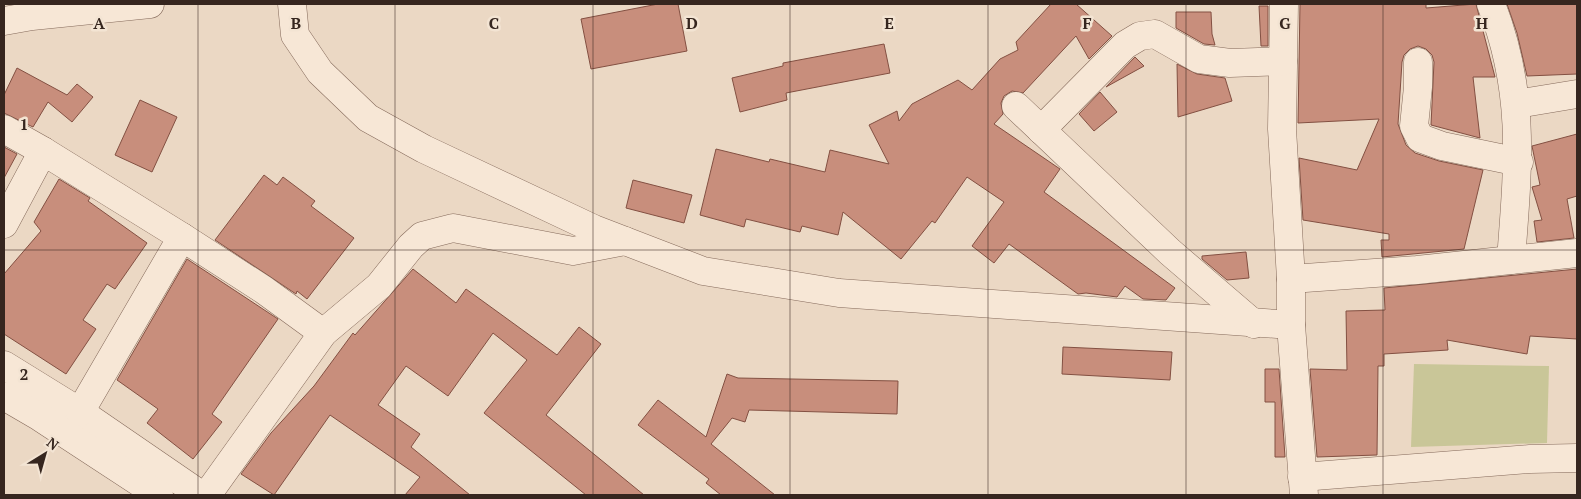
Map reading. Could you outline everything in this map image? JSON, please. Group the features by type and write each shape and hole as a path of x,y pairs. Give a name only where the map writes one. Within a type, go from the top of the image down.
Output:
{"street":[{"path":"4,21 32,16 150,4"},
{"path":"292,4 295,36 320,72 368,118 433,153 594,229 703,271 839,293 1254,324 1291,325"},
{"path":"1284,4 1282,129 1291,279 1291,325 1303,486 1530,459 1577,458"},
{"path":"1491,4 1503,33 1516,104 1519,162 1511,260"},
{"path":"1041,130 1125,46 1140,36 1155,34 1199,59 1230,63 1283,61"},
{"path":"1418,62 1418,87 1414,126 1420,138 1442,146 1519,162"},
{"path":"1516,104 1577,94"},
{"path":"1016,106 1170,252 1254,324"},
{"path":"4,129 182,237 264,290 323,333"},
{"path":"4,224 43,151"},
{"path":"207,495 323,333 379,286 411,246 422,236 452,228 574,251 625,241"},
{"path":"80,412 182,237"},
{"path":"1291,279 1418,270 1577,253"},
{"path":"4,365 80,412 201,495"},
{"path":"4,396 40,417 159,495"}],"shaded area":[{"path":"1414,364 1549,366 1547,443 1411,447"}],"building":[{"path":"658,4 678,4 687,51 591,69 581,19"},
{"path":"1051,4 1076,4 1112,36 1089,59 1076,36 1023,93 1012,91 1004,96 1001,103 1003,114 994,124 1060,169 1044,192 1175,288 1166,300 1143,299 1125,286 1117,297 1086,293 1078,294 1009,244 994,263 972,246 1004,202 967,177 935,223 932,221 901,259 843,212 838,235 802,226 800,232 746,219 744,227 700,215 716,149 769,162 770,159 825,172 830,150 889,164 869,125 897,111 899,121 912,104 958,80 972,90 1000,59 1018,50 1016,42"},
{"path":"1300,4 1426,4 1426,8 1476,4 1495,77 1473,77 1480,138 1431,125 1434,62 1432,55 1426,49 1418,46 1410,49 1404,55 1402,62 1398,124 1406,145 1415,153 1439,161 1483,170 1464,249 1382,257 1381,240 1389,240 1389,234 1303,220 1299,158 1357,170 1379,119 1298,123"},
{"path":"1507,4 1577,4 1577,74 1527,76 1517,33"},
{"path":"1259,6 1268,6 1268,46 1261,46"},
{"path":"1176,12 1211,12 1212,34 1215,45 1204,44 1176,28"},
{"path":"884,44 890,73 786,93 787,100 740,112 732,78 783,66 783,63"},
{"path":"1135,57 1144,66 1106,87"},
{"path":"1177,64 1197,74 1225,78 1232,101 1178,117"},
{"path":"17,68 67,95 77,84 93,97 72,122 48,102 33,127 4,113 4,95"},
{"path":"1100,92 1117,112 1094,131 1079,114"},
{"path":"140,100 177,117 152,172 115,155"},
{"path":"1577,134 1577,196 1567,199 1574,238 1537,242 1534,221 1542,220 1532,187 1540,185 1532,146"},
{"path":"4,147 17,154 4,178"},
{"path":"264,175 277,185 283,177 315,201 311,206 354,238 307,299 297,291 296,294 215,240"},
{"path":"59,179 90,198 88,201 147,243 115,289 107,284 83,320 96,329 66,374 4,334 4,274 41,231 34,222"},
{"path":"633,180 692,195 684,223 626,208"},
{"path":"1246,252 1249,278 1227,280 1202,259 1202,256"},
{"path":"187,259 278,319 212,414 222,422 193,459 147,423 158,409 117,380"},
{"path":"413,269 456,303 466,289 557,355 579,327 601,344 546,415 644,495 586,495 484,413 527,360 493,333 448,396 406,366 378,405 420,434 411,447 470,495 405,495 420,477 330,415 274,495 241,474 271,433 314,386 353,333 355,335"},
{"path":"1577,269 1577,339 1530,336 1527,354 1447,340 1448,350 1384,354 1384,366 1378,366 1377,455 1317,457 1310,369 1347,370 1346,311 1385,310 1384,288"},
{"path":"1063,347 1172,352 1170,380 1062,374"},
{"path":"1265,369 1279,369 1285,457 1275,457 1275,402 1265,402"},
{"path":"727,374 738,378 898,381 897,414 749,410 745,422 732,418 711,444 775,495 721,495 706,483 709,479 638,425 658,400 706,437"}]}
